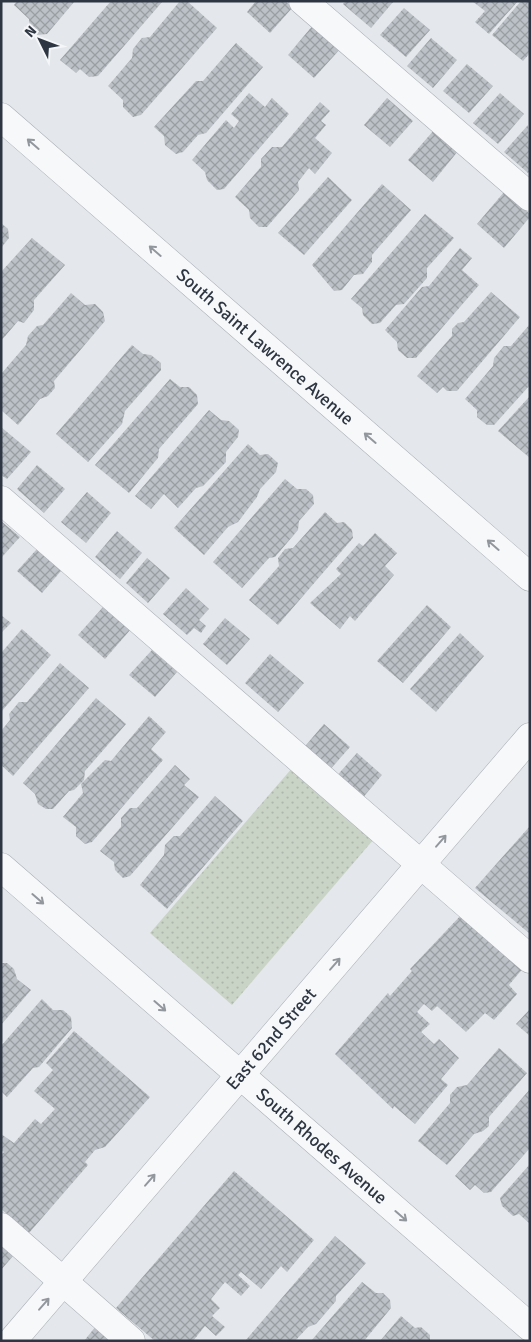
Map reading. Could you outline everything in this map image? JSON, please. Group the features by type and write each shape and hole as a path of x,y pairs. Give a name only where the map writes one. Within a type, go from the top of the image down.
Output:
{"street":[{"path":"303,1 530,198"},
{"name":"South Saint Lawrence Avenue","path":"1,117 530,577"},
{"path":"1,500 530,959"},
{"name":"East 62nd Street","path":"12,1341 530,737"},
{"name":"South Rhodes Avenue","path":"1,866 530,1327"},
{"path":"1,1227 132,1341"}],"green space":[{"path":"293,767 374,839 232,1005 150,933"}],"building":[{"path":"17,1 75,1 47,34 37,35 30,28 29,19 14,5"},
{"path":"111,1 163,1 98,76 89,77 80,69 76,73 60,60"},
{"path":"180,1 187,1 217,28 141,115 133,117 123,107 123,100 108,86 132,58 133,49 142,38 150,37"},
{"path":"256,1 285,1 293,7 270,33 247,12"},
{"path":"346,1 394,1 371,28 343,4"},
{"path":"472,1 518,1 489,34 475,22 485,11"},
{"path":"521,1 530,1 530,53 523,61 492,35"},
{"path":"404,8 430,30 406,57 380,35"},
{"path":"314,24 341,48 314,78 288,55"},
{"path":"431,38 457,60 433,88 407,66"},
{"path":"236,43 263,67 206,133 198,135 183,152 176,154 165,145 164,136 154,127 196,81 203,81"},
{"path":"467,64 493,86 469,113 443,91"},
{"path":"249,93 265,107 272,98 289,114 224,189 217,190 207,180 205,172 192,160 226,120 234,128 239,121 231,114"},
{"path":"500,93 524,114 498,144 473,123"},
{"path":"387,98 413,121 390,147 364,125"},
{"path":"320,102 330,111 321,121 326,125 315,138 332,153 315,174 309,168 298,182 299,190 267,227 259,227 250,218 249,210 235,197 261,167 261,159 272,147 282,147"},
{"path":"528,125 530,171 528,173 504,152"},
{"path":"434,130 458,151 433,182 408,160"},
{"path":"328,177 352,200 304,255 278,233"},
{"path":"382,184 411,210 372,255 372,262 363,274 354,275 342,290 334,291 312,265"},
{"path":"504,192 530,214 530,217 504,248 477,224"},
{"path":"425,214 454,238 427,268 427,278 404,304 396,305 380,323 372,324 363,315 362,308 351,299"},
{"path":"1,223 8,229 9,238 1,248"},
{"path":"32,238 65,265 34,300 34,310 24,323 18,321 1,341 1,272"},
{"path":"460,248 472,258 462,270 479,285 416,358 407,358 398,350 397,342 385,330 422,287 429,286"},
{"path":"491,292 520,317 457,391 447,391 443,387 437,393 417,376 452,336 452,329 458,323 464,322"},
{"path":"71,293 85,305 95,304 103,312 105,321 54,381 55,388 48,396 40,399 18,425 1,410 1,374 26,345 28,336 37,326 43,325"},
{"path":"530,324 530,385 494,425 487,425 477,417 477,410 465,399 493,366 494,358 504,346 511,346"},
{"path":"132,345 143,354 151,355 161,363 161,370 125,411 122,424 88,462 56,434"},
{"path":"170,379 180,387 189,387 197,395 198,404 159,449 158,458 129,493 95,465"},
{"path":"530,396 530,458 498,431"},
{"path":"209,410 221,420 229,421 239,430 238,437 226,452 226,462 203,486 196,488 178,508 164,494 151,509 135,496"},
{"path":"1,427 31,452 7,479 1,475"},
{"path":"248,444 260,455 268,454 278,463 276,472 260,489 257,497 238,522 228,527 204,555 174,528"},
{"path":"37,465 65,489 44,513 17,489"},
{"path":"285,479 297,489 306,489 313,495 314,504 299,521 298,530 275,557 269,558 242,588 213,562"},
{"path":"87,492 111,513 86,543 61,522"},
{"path":"325,512 337,523 344,522 352,530 353,538 278,625 249,600 279,566 278,558 285,549 293,548"},
{"path":"1,521 20,537 1,558"},
{"path":"117,531 142,553 120,579 95,557"},
{"path":"375,533 397,553 385,566 394,575 355,621 350,616 340,629 310,603 341,574 336,569 359,543 363,546"},
{"path":"37,549 61,571 42,593 17,571"},
{"path":"147,558 170,578 148,603 126,583"},
{"path":"186,588 209,609 199,620 206,626 201,633 194,628 187,635 163,614"},
{"path":"427,605 451,627 403,683 377,661"},
{"path":"104,606 131,629 105,659 78,635"},
{"path":"1,615 11,623 1,633"},
{"path":"225,618 250,639 227,665 203,644"},
{"path":"22,629 51,655 1,712 1,653"},
{"path":"460,633 484,656 436,712 410,689"},
{"path":"152,650 177,672 155,697 129,675"},
{"path":"270,654 304,683 278,712 245,683"},
{"path":"60,663 89,688 13,776 1,765 1,731 10,720 9,714 19,702 27,702"},
{"path":"96,698 126,724 85,771 84,780 74,790 69,791 53,809 46,809 38,804 35,794 23,783"},
{"path":"149,716 166,732 151,749 163,760 92,842 85,844 76,836 76,827 63,817 83,793 81,784 105,760 111,761"},
{"path":"324,724 350,747 327,773 301,751"},
{"path":"357,753 382,775 360,801 334,779"},
{"path":"175,765 190,779 184,785 199,797 130,876 123,878 115,870 114,862 100,851 121,827 121,818 130,808 137,808"},
{"path":"215,796 243,821 167,909 140,885 164,855 165,845 174,836 180,836"},
{"path":"530,826 530,934 475,888"},
{"path":"463,913 525,966 509,985 517,994 494,1020 485,1013 466,1032 437,1006 432,1011 424,1004 417,1012 430,1024 421,1032 434,1044 439,1039 459,1058 441,1079 448,1085 415,1124 394,1106 393,1109 335,1054 388,993 390,996 412,971 410,969"},
{"path":"1,963 7,963 14,969 17,979 31,990 1,1025"},
{"path":"42,999 53,1010 63,1010 71,1017 72,1028 39,1067 33,1068 7,1097 1,1091 1,1046"},
{"path":"530,1009 530,1036 516,1024"},
{"path":"74,1031 150,1097 105,1147 95,1150 85,1162 88,1165 29,1233 1,1209 1,1155 4,1152 1,1150 1,1134 14,1143 35,1119 41,1124 55,1109 34,1091 53,1070 46,1063"},
{"path":"499,1048 527,1073 489,1117 489,1126 483,1131 474,1134 447,1165 418,1141 450,1103 450,1095 457,1087 467,1085"},
{"path":"530,1089 530,1148 491,1192 484,1193 475,1185 470,1190 455,1176"},
{"path":"530,1164 530,1224 519,1214 513,1216 502,1206 500,1198"},
{"path":"234,1171 314,1240 287,1272 281,1266 261,1289 241,1272 238,1275 250,1286 241,1296 225,1282 211,1299 220,1308 212,1316 225,1327 216,1336 205,1326 193,1341 155,1341 116,1308"},
{"path":"335,1236 366,1263 336,1296 336,1301 316,1324 308,1327 295,1341 245,1341"},
{"path":"1,1246 13,1256 1,1270"},
{"path":"362,1282 376,1293 383,1293 390,1300 391,1308 364,1341 311,1341"},
{"path":"401,1316 415,1328 421,1327 430,1335 430,1341 380,1341"},
{"path":"96,1326 112,1341 84,1341"}]}
